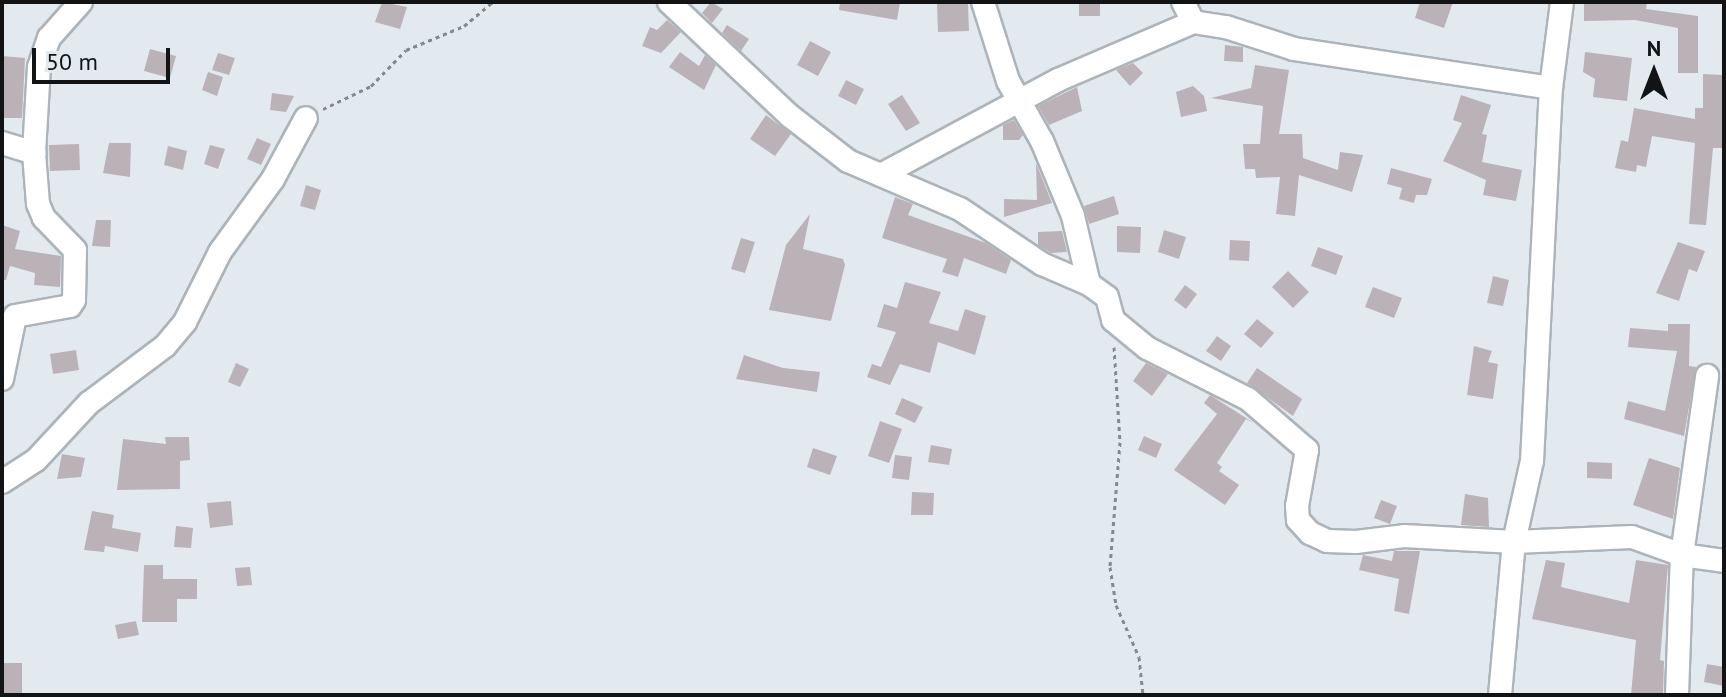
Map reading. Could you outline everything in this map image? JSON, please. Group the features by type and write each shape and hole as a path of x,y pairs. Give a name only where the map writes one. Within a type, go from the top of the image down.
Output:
{"street":[{"path":"2,167 19,149 49,38 81,2"},
{"path":"669,2 822,144 881,175 960,209 1042,264 1089,284 1107,297 1113,320 1147,348 1248,399 1307,450 1297,506 1298,520 1310,533 1327,541 1356,542 1404,536 1514,542 1632,537 1682,555 1724,561"},
{"path":"983,2 1008,81 1022,104 1078,230 1089,284"},
{"path":"1500,695 1514,542 1532,461 1551,88 1562,2"},
{"path":"881,175 1022,104 1058,80 1188,12 1362,62 1551,88"},
{"path":"2,482 36,460 89,403 165,346 185,322 220,252 273,179 306,118"},
{"path":"2,379 15,316 70,306 74,300 75,250 44,218 19,149"},
{"path":"1677,695 1682,555 1707,376"}],"path":[{"path":"306,118 371,86 406,50 464,26 493,2"},
{"path":"1113,320 1120,442 1110,567 1116,605 1139,657 1143,695"}],"building":[{"path":"382,2 407,7 400,29 375,22"},
{"path":"711,2 723,9 712,23 702,13"},
{"path":"840,2 900,2 897,20 839,10"},
{"path":"1079,2 1100,2 1100,16 1079,16"},
{"path":"1420,2 1453,2 1444,28 1415,18"},
{"path":"1584,2 1647,2 1646,9 1698,16 1698,73 1678,73 1678,28 1635,20 1584,21"},
{"path":"937,4 968,4 969,31 938,32"},
{"path":"667,20 681,32 661,53 642,46 650,27 657,30"},
{"path":"727,25 749,39 741,51 722,33"},
{"path":"810,41 831,52 818,76 797,65"},
{"path":"1225,45 1243,47 1243,62 1224,61"},
{"path":"150,49 176,56 170,78 144,71"},
{"path":"680,52 699,66 705,55 716,65 704,90 669,67"},
{"path":"1585,52 1632,58 1627,101 1593,97 1595,79 1583,72"},
{"path":"218,53 235,58 229,75 212,70"},
{"path":"2,56 25,58 22,118 2,118"},
{"path":"1133,63 1143,73 1130,86 1116,70"},
{"path":"1255,65 1289,70 1279,134 1302,134 1303,158 1338,170 1340,152 1363,155 1352,192 1299,175 1295,216 1276,214 1280,177 1256,178 1255,169 1245,169 1243,144 1260,144 1263,106 1211,98 1251,88"},
{"path":"208,72 223,77 217,96 202,90"},
{"path":"1703,74 1724,75 1724,148 1713,148 1706,225 1689,224 1695,143 1652,136 1646,167 1637,165 1636,172 1615,168 1621,140 1628,142 1634,108 1695,119 1695,108 1703,108"},
{"path":"846,80 864,89 856,105 838,96"},
{"path":"1193,86 1204,96 1207,111 1181,117 1176,92"},
{"path":"1077,87 1082,111 1049,125 1038,106"},
{"path":"272,93 294,96 286,112 270,110"},
{"path":"902,95 920,123 906,131 888,104"},
{"path":"1461,95 1491,105 1482,134 1487,135 1482,162 1522,170 1516,201 1483,195 1486,180 1443,161 1462,123 1453,120"},
{"path":"766,115 791,134 775,156 750,139"},
{"path":"1014,120 1023,135 1019,140 1003,140 1003,125"},
{"path":"257,138 271,144 261,165 247,159"},
{"path":"109,143 131,143 130,177 103,173"},
{"path":"79,144 80,170 50,171 49,145"},
{"path":"210,145 225,149 218,169 204,164"},
{"path":"168,146 187,151 183,170 164,165"},
{"path":"1036,163 1052,203 1004,217 1004,199 1037,200"},
{"path":"1391,168 1432,179 1427,195 1416,195 1414,203 1399,199 1402,188 1387,184"},
{"path":"306,185 321,190 315,210 300,206"},
{"path":"1114,196 1119,214 1089,224 1084,206"},
{"path":"895,197 913,204 908,215 986,243 1011,260 1006,274 964,258 958,277 942,272 947,259 882,238"},
{"path":"810,214 803,249 843,259 845,265 831,321 769,310 786,245"},
{"path":"96,220 111,220 110,247 92,246"},
{"path":"2,225 20,231 15,249 61,256 60,287 34,285 35,273 10,266 6,280 2,280"},
{"path":"1117,226 1141,227 1140,253 1117,252"},
{"path":"1164,230 1186,237 1179,259 1158,252"},
{"path":"1062,231 1067,252 1051,253 1038,245 1038,232"},
{"path":"741,238 755,242 745,273 731,269"},
{"path":"1230,240 1250,241 1249,261 1229,260"},
{"path":"1678,242 1705,251 1697,272 1689,269 1679,301 1656,293"},
{"path":"1318,247 1343,256 1336,275 1311,266"},
{"path":"1288,271 1309,292 1293,308 1272,287"},
{"path":"1493,276 1509,280 1503,306 1487,303"},
{"path":"905,282 941,292 929,323 958,331 965,309 986,316 975,355 938,342 930,373 900,364 890,385 867,377 872,364 881,367 896,332 877,327 884,304 897,308"},
{"path":"1185,285 1197,294 1186,309 1174,300"},
{"path":"1373,287 1402,298 1394,318 1365,307"},
{"path":"1257,319 1274,333 1261,348 1244,334"},
{"path":"1668,324 1690,324 1689,366 1696,367 1684,436 1624,419 1628,401 1665,411 1677,351 1628,347 1630,328 1668,331"},
{"path":"1217,336 1231,346 1221,361 1206,351"},
{"path":"1474,346 1492,351 1488,362 1498,364 1493,399 1467,395"},
{"path":"76,350 79,370 53,374 50,354"},
{"path":"744,355 783,368 820,372 817,392 736,379"},
{"path":"236,363 249,369 240,387 228,382"},
{"path":"1146,363 1168,374 1152,396 1133,381"},
{"path":"1257,368 1302,399 1293,416 1247,383"},
{"path":"1210,395 1254,423 1246,419 1217,463 1222,467 1219,471 1239,485 1225,505 1174,470 1217,414 1204,403"},
{"path":"902,398 923,407 915,423 895,414"},
{"path":"880,421 902,429 889,463 868,456"},
{"path":"1144,436 1162,444 1156,458 1138,450"},
{"path":"165,437 189,437 190,460 180,461 180,489 117,490 123,439 166,444"},
{"path":"931,445 952,449 949,465 928,462"},
{"path":"813,448 837,456 830,475 807,467"},
{"path":"62,454 85,458 81,477 57,479"},
{"path":"895,455 912,457 909,480 892,478"},
{"path":"1649,458 1680,468 1673,519 1633,505"},
{"path":"1587,462 1612,463 1612,479 1587,478"},
{"path":"912,492 934,493 933,515 911,515"},
{"path":"1465,494 1488,498 1489,527 1461,525"},
{"path":"1381,500 1397,506 1390,524 1374,518"},
{"path":"231,501 233,525 210,528 207,503"},
{"path":"92,511 114,515 112,528 141,533 138,552 105,546 104,552 84,550"},
{"path":"176,526 193,528 191,548 174,547"},
{"path":"1394,551 1420,551 1409,614 1394,611 1399,579 1359,570 1363,555 1392,561"},
{"path":"1546,560 1565,563 1561,587 1629,603 1636,560 1668,565 1660,660 1664,661 1663,695 1631,695 1636,640 1532,619"},
{"path":"144,565 163,565 163,579 197,579 197,599 177,599 177,622 142,622"},
{"path":"250,567 252,585 237,586 235,568"},
{"path":"136,621 139,635 118,639 115,625"},
{"path":"2,663 22,663 22,695 2,695"},
{"path":"1707,664 1724,667 1724,686 1704,682"}]}
